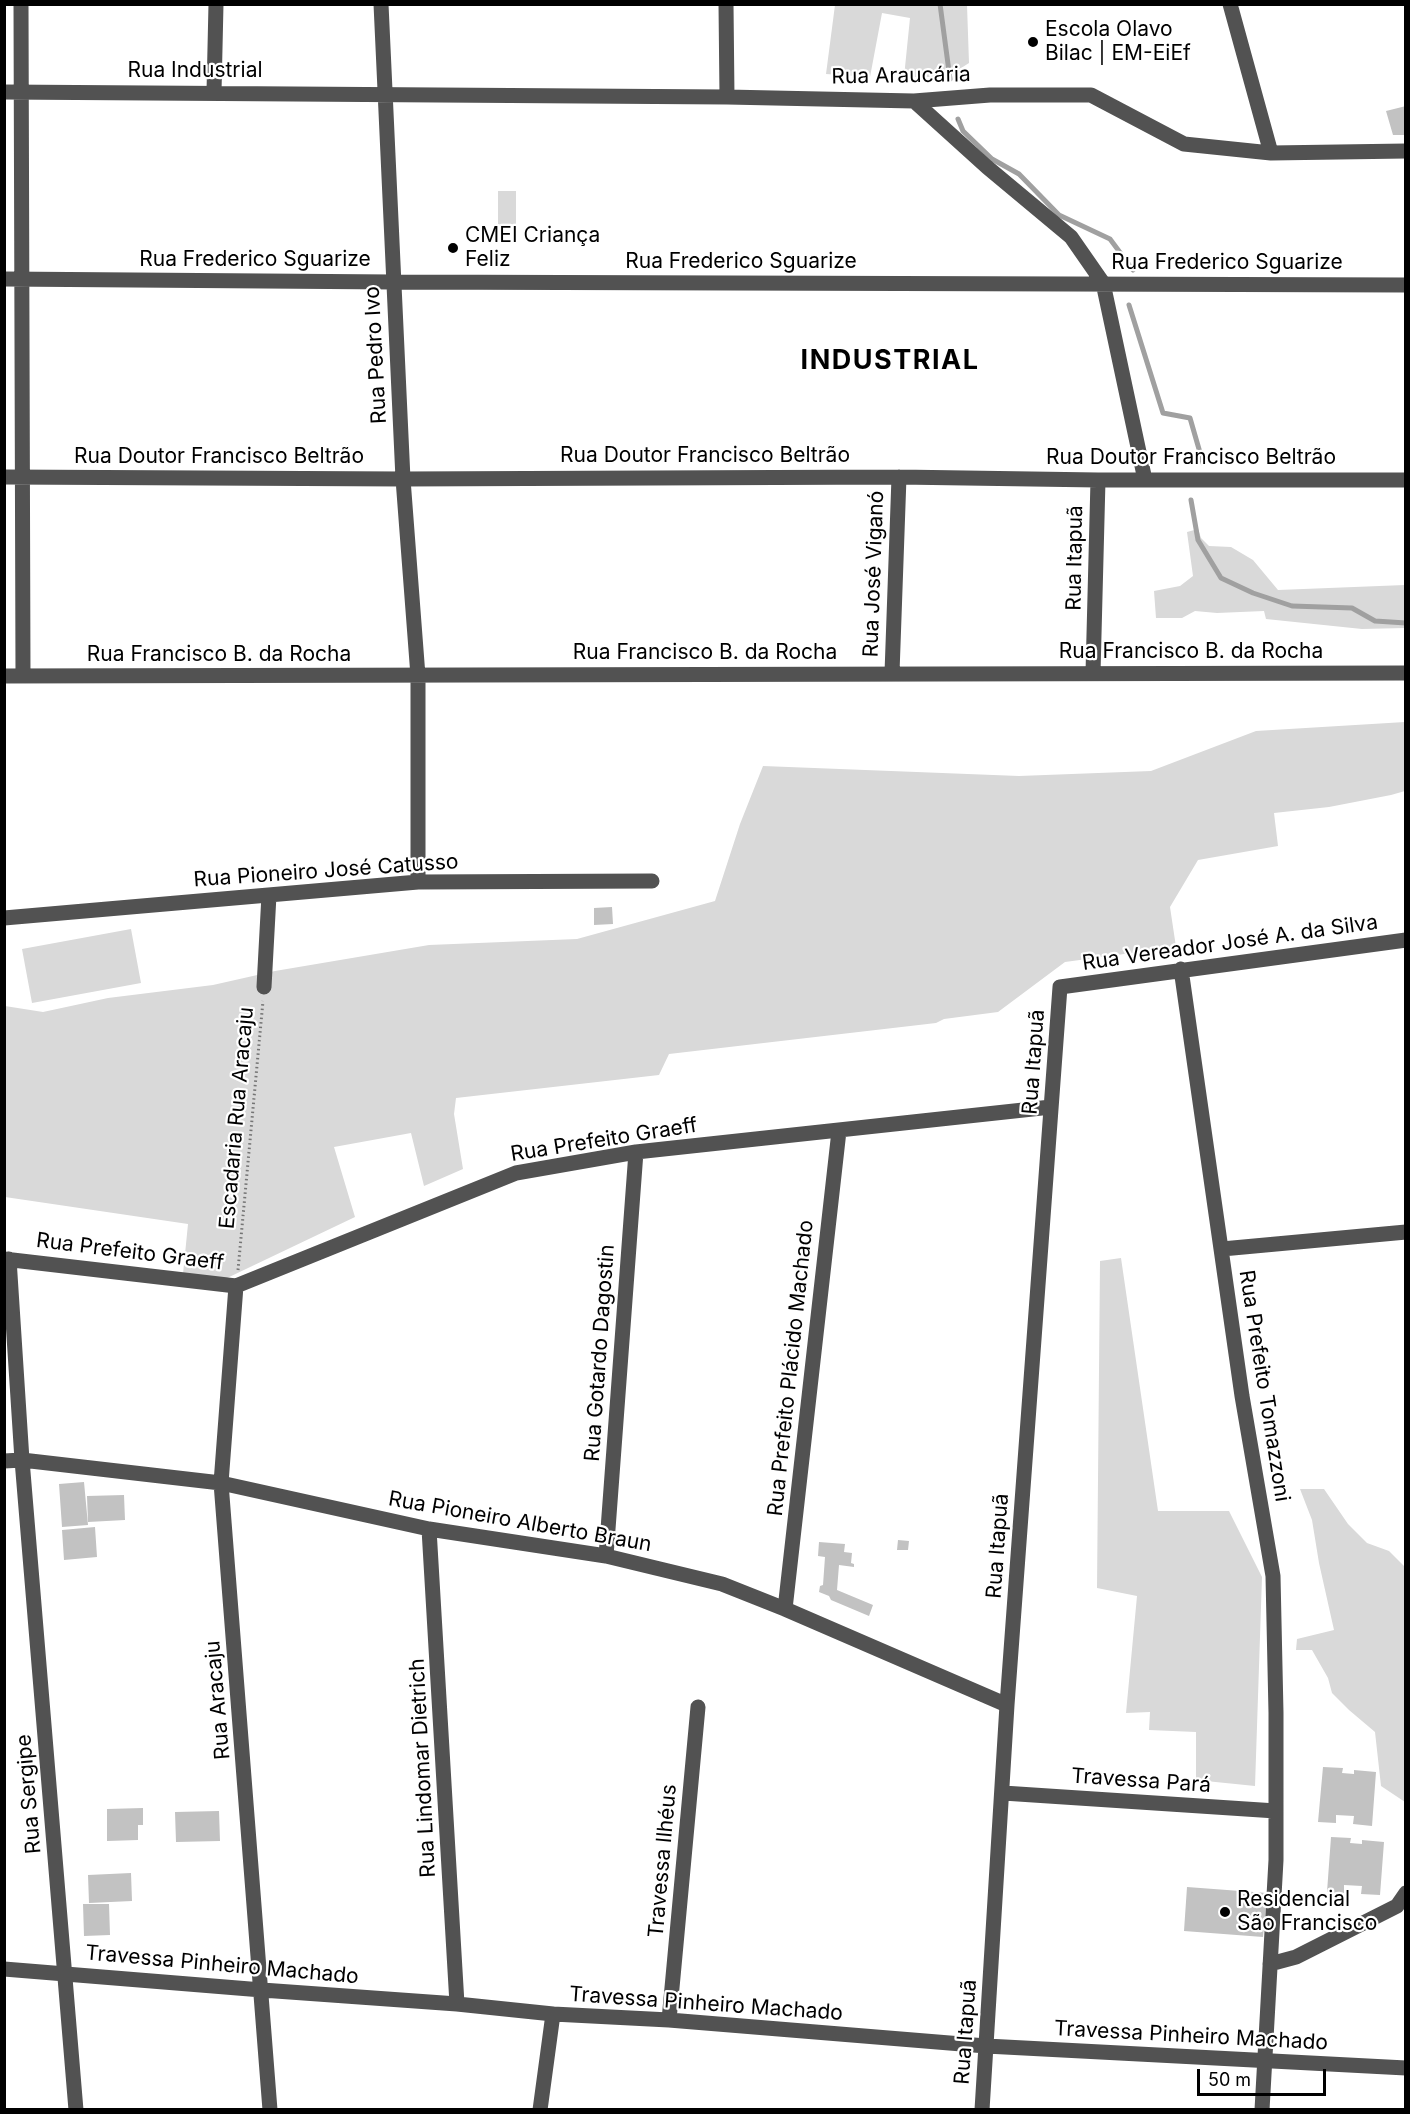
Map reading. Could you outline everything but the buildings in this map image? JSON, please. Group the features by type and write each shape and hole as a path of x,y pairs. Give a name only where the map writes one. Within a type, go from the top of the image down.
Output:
{"street":[{"path":"21,4 23,676"},
{"path":"214,92 216,4"},
{"name":"Rua Pedro Ivo","path":"381,4 403,479 418,676 418,882"},
{"path":"726,4 727,97"},
{"path":"1230,4 1271,153"},
{"name":"Rua Industrial","path":"4,92 384,94"},
{"name":"Rua Araucária","path":"384,94 914,101 990,95 1091,95 1184,144 1271,153 1406,151"},
{"path":"914,101 987,167 1071,237 1103,284 1145,480"},
{"name":"Rua Frederico Sguarize","path":"4,279 1406,285"},
{"name":"Rua Doutor Francisco Beltrão","path":"4,477 403,479 899,477 1098,480 1406,480"},
{"name":"Rua José Viganó","path":"892,673 899,477"},
{"name":"Rua Itapuã","path":"1093,673 1098,480"},
{"name":"Rua Francisco B. da Rocha","path":"4,676 1406,673"},
{"name":"Rua Pioneiro José Catusso","path":"4,918 418,882 652,881"},
{"path":"264,987 269,895"},
{"name":"Rua Vereador José A. da Silva","path":"1060,987 1406,940"},
{"name":"Rua Prefeito Tomazzoni","path":"1181,969 1242,1396 1273,1576 1276,1811 1262,2109"},
{"name":"Rua Itapuã","path":"982,2109 1007,1705 1060,987"},
{"name":"Rua Prefeito Graeff","path":"7,1259 236,1286 516,1173 636,1152 1051,1107"},
{"name":"Rua Prefeito Plácido Machado","path":"785,1609 839,1131"},
{"name":"Rua Gotardo Dagostin","path":"606,1556 636,1152"},
{"path":"1222,1249 1406,1232"},
{"name":"Rua Sergipe","path":"7,1259 76,2109"},
{"name":"Rua Aracaju","path":"236,1286 221,1483 270,2109"},
{"name":"Rua Pioneiro Alberto Braun","path":"4,1461 22,1460 221,1483 429,1528 606,1556 722,1584 1007,1705"},
{"name":"Rua Lindomar Dietrich","path":"429,1528 458,2004"},
{"name":"Travessa Ilhéus","path":"669,2020 698,1707"},
{"name":"Travessa Pará","path":"1003,1793 1276,1811"},
{"path":"1270,1964 1296,1957 1397,1906 1406,1893"},
{"name":"Travessa Pinheiro Machado","path":"4,1969 458,2004 553,2014 669,2020 986,2046 1406,2068"},
{"path":"540,2109 553,2014"}],"path":[{"name":"Escadaria Rua Aracaju","path":"236,1286 264,987"}],"shaded area":[{"path":"835,5 967,5 969,63 947,77 904,77 910,18 882,13 870,77 826,74"},
{"path":"498,191 516,191 516,228 498,229"},
{"path":"1198,529 1201,538 1209,546 1231,547 1253,560 1278,590 1405,585 1405,628 1362,629 1266,619 1264,611 1217,613 1195,611 1182,618 1156,618 1154,591 1180,586 1193,576 1187,532"},
{"path":"1405,722 1405,791 1329,807 1274,813 1278,846 1198,860 1170,907 1176,947 1065,962 998,1012 944,1019 936,1023 669,1054 659,1075 456,1098 454,1114 463,1169 424,1186 411,1133 334,1147 355,1217 225,1279 183,1274 188,1224 5,1197 5,1006 43,1012 108,998 213,985 275,971 429,945 577,939 715,901 740,824 763,766 1019,776 1151,771 1256,731"},
{"path":"131,929 141,983 32,1003 22,949"},
{"path":"1121,1258 1158,1511 1229,1511 1262,1577 1255,1786 1196,1780 1196,1732 1149,1730 1150,1712 1126,1713 1137,1596 1097,1588 1100,1261"},
{"path":"1300,1489 1324,1489 1348,1524 1367,1543 1389,1551 1405,1567 1405,1802 1381,1786 1375,1732 1332,1693 1328,1678 1312,1650 1296,1650 1297,1639 1334,1630 1312,1520"}],"waterway":[{"path":"940,4 950,79"},
{"path":"958,119 963,131 992,159 1019,174 1059,215 1110,239 1133,270"},
{"path":"1129,305 1163,413 1190,418 1203,463"},
{"path":"1191,500 1198,540 1221,578 1253,593 1292,606 1352,608 1375,621 1406,623"}],"place":[{"name":"Escola Olavo Bilac | EM-EiEf","path":"1033,42"},
{"name":"CMEI Criança Feliz","path":"453,248"},
{"name":"Residencial São Francisco","path":"1225,1912"}],"district":[{"name":"INDUSTRIAL","path":"890,361"}]}
